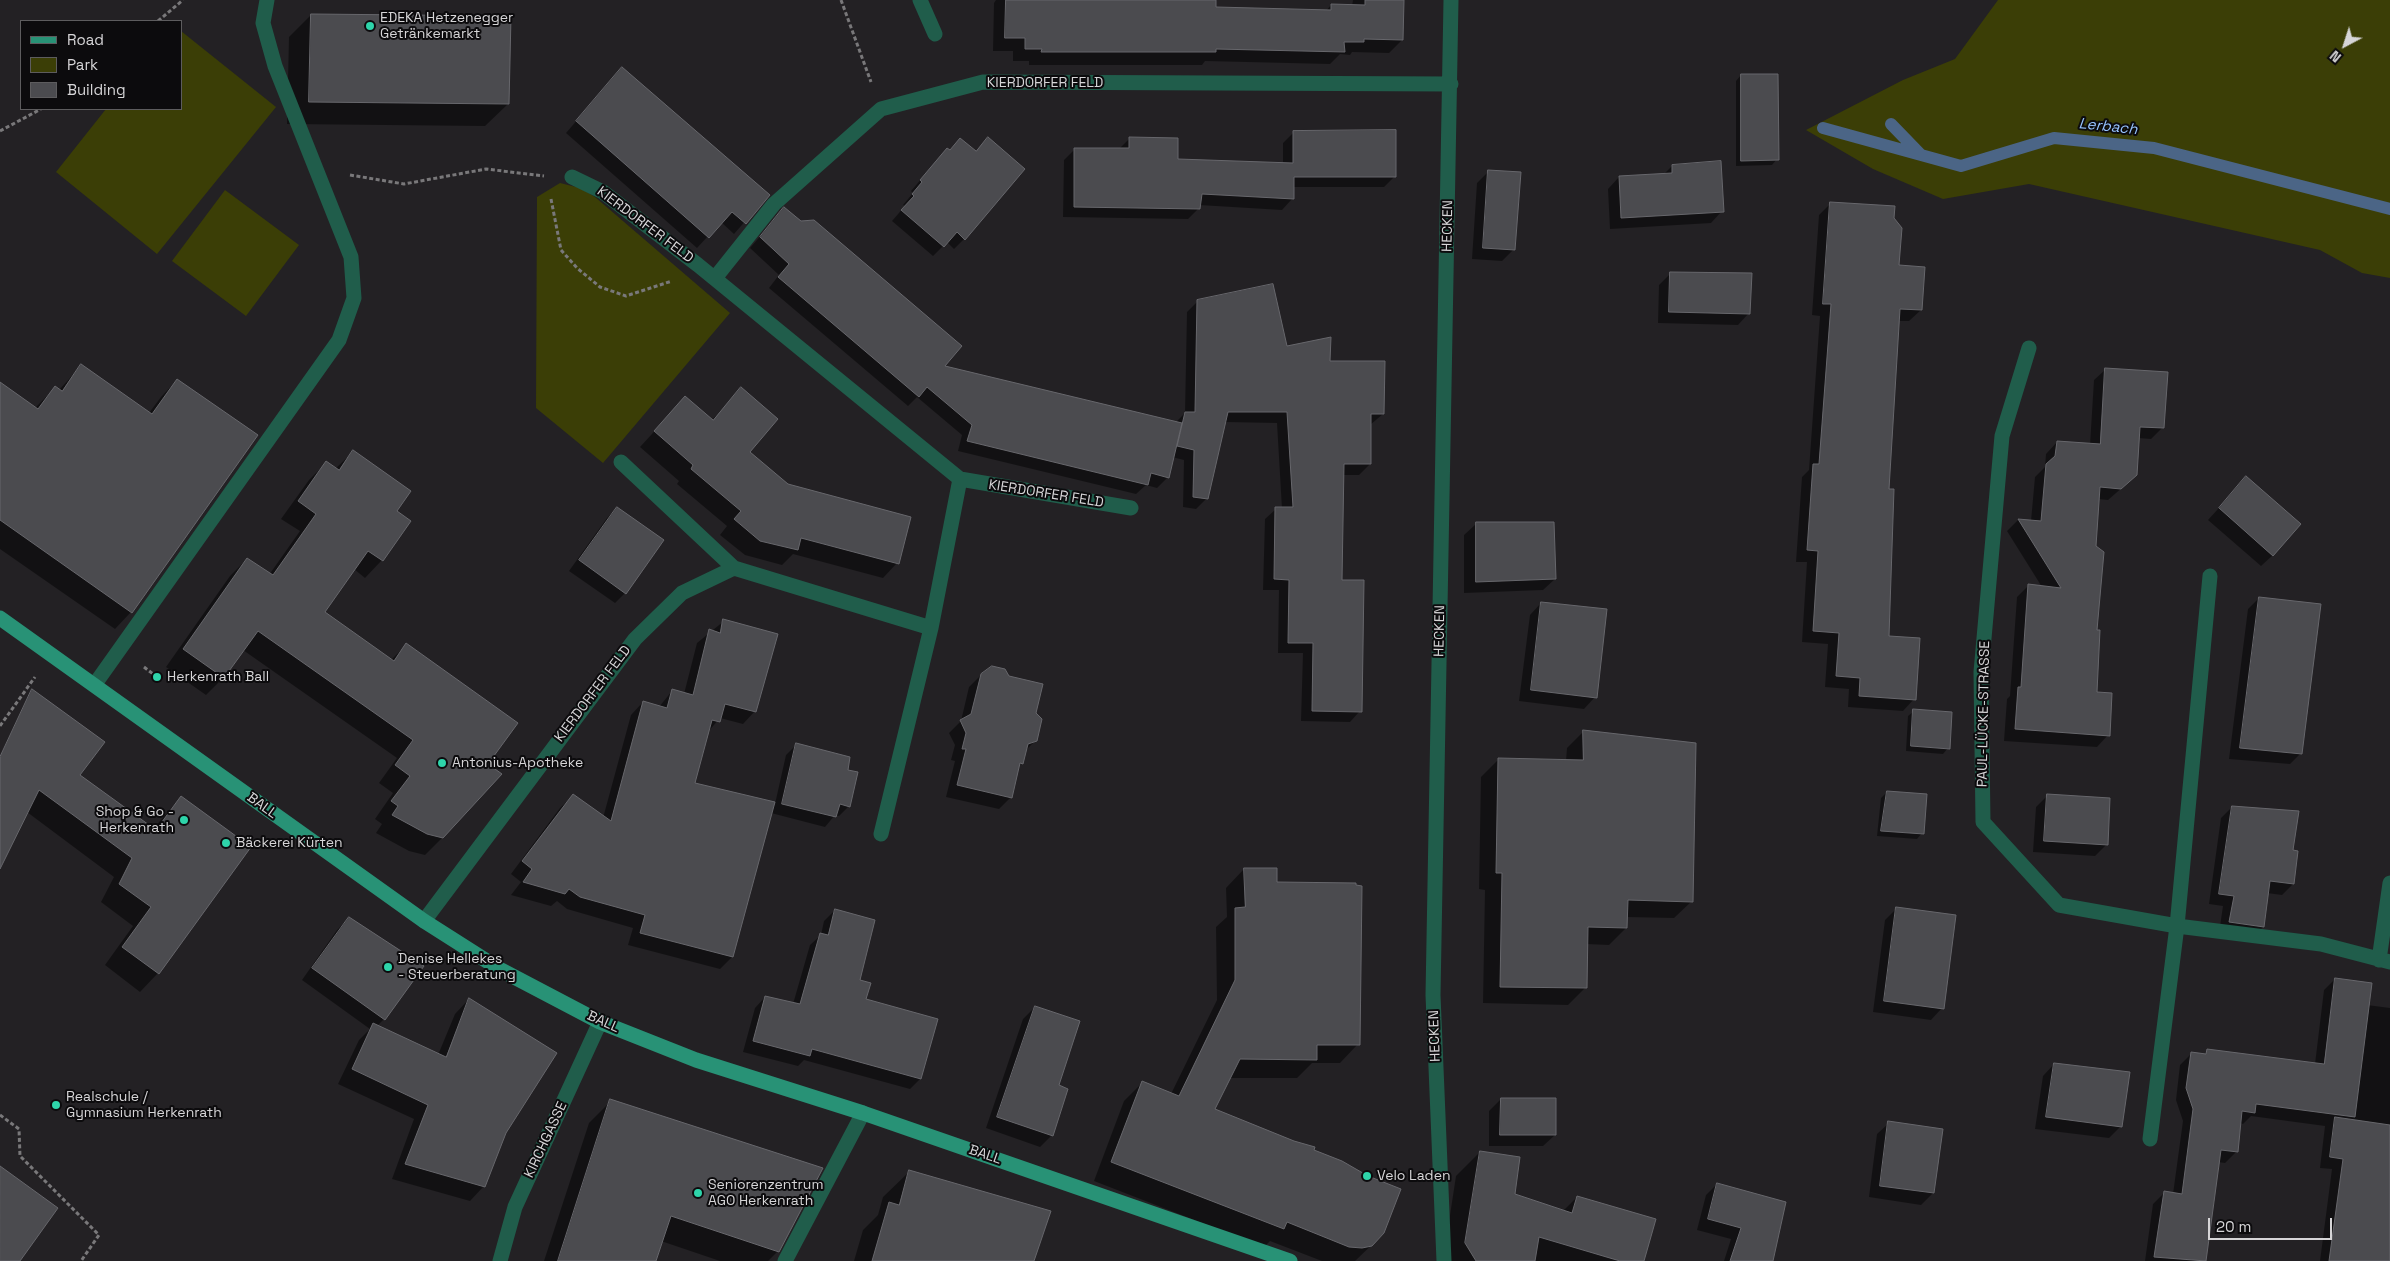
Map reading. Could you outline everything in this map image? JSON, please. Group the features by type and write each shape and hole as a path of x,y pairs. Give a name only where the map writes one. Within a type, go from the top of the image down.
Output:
{"main road":[{"name":"BALL","path":"0,618 424,921 501,970 600,1022 696,1060 863,1113 1290,1261"}],"street":[{"path":"94,684 339,340 354,298 351,257 318,170 275,66 263,23 267,0"},
{"path":"920,0 935,34"},
{"name":"HECKEN","path":"1444,1261 1433,995 1451,84 1451,0"},
{"name":"KIERDORFER FELD","path":"715,278 774,204 881,109 983,82 1451,84"},
{"name":"KIERDORFER FELD","path":"572,177 603,192 715,278 960,479 1132,508"},
{"name":"PAUL-LÜCKE-STRASSE","path":"2029,348 2002,436 1981,672 1983,822 2058,905 2177,926 2321,944 2385,961 2390,883"},
{"path":"621,462 734,568 930,628"},
{"path":"882,834 930,628 960,479"},
{"name":"KIERDORFER FELD","path":"424,921 634,639 682,593 734,568"},
{"path":"2150,1139 2177,926 2210,576"},
{"name":"KIRCHGASSE","path":"500,1261 516,1207 600,1022"},
{"path":"785,1261 863,1113"}],"path":[{"path":"159,20 183,0"},
{"path":"841,0 881,109"},
{"path":"0,131 39,110"},
{"path":"318,170 404,184 486,169 572,177"},
{"path":"550,195 561,250 577,268 600,287 626,296 676,280 698,265"},
{"path":"0,726 50,653"},
{"path":"0,1115 18,1129 20,1156 99,1235 81,1261"}],"green space":[{"path":"1998,0 2390,0 2390,278 2362,273 2320,250 2029,184 1943,199 1873,169 1806,130 1903,80 1955,59"},
{"path":"182,32 276,107 157,254 56,172 105,110 182,110"},
{"path":"560,183 580,188 595,197 730,313 603,463 536,408 537,197"},
{"path":"225,190 299,245 246,316 172,261"}],"building":[{"path":"1006,0 1216,0 1216,7 1331,10 1331,4 1365,5 1365,0 1404,0 1403,40 1364,39 1364,42 1344,42 1345,52 1216,49 1216,52 1041,52 1042,49 1025,49 1025,38 1005,38"},
{"path":"311,14 511,16 509,104 309,102"},
{"path":"622,67 770,195 746,224 732,212 709,238 576,121"},
{"path":"1741,74 1778,74 1779,160 1741,161"},
{"path":"1396,130 1396,177 1294,177 1294,199 1202,194 1200,209 1074,207 1074,148 1129,148 1129,137 1178,138 1178,159 1293,163 1293,131"},
{"path":"988,137 1025,169 965,240 957,232 944,247 901,210 914,196 912,194 922,182 920,180 947,148 950,150 960,138 976,151"},
{"path":"1721,161 1724,212 1621,218 1619,176 1672,173 1672,165"},
{"path":"1488,170 1521,172 1515,250 1483,248"},
{"path":"1830,202 1895,206 1894,218 1902,228 1899,265 1925,267 1922,310 1900,309 1889,489 1894,489 1889,636 1920,638 1916,700 1859,696 1860,678 1836,676 1839,633 1813,631 1818,551 1807,550 1813,464 1819,464 1831,304 1823,304"},
{"path":"784,207 801,221 814,220 962,346 945,366 1182,423 1169,478 1151,473 1148,485 967,441 972,425 927,387 919,397 778,277 789,264 760,237"},
{"path":"1670,272 1752,273 1750,314 1669,312"},
{"path":"1273,284 1287,346 1331,337 1330,361 1385,361 1384,414 1371,414 1371,464 1344,464 1342,580 1364,580 1362,712 1312,711 1313,643 1288,643 1289,580 1274,579 1275,507 1293,507 1287,412 1228,412 1208,499 1193,497 1194,450 1177,446 1185,412 1195,412 1197,300"},
{"path":"81,364 152,414 177,379 258,435 132,613 0,520 0,382 38,409 55,386 62,391"},
{"path":"2105,368 2168,372 2164,428 2140,427 2137,475 2121,489 2100,487 2096,546 2104,552 2097,630 2100,630 2097,692 2112,693 2110,736 2015,729 2018,687 2021,687 2028,584 2061,588 2018,519 2041,521 2046,464 2055,456 2057,441 2100,444"},
{"path":"741,387 778,419 750,452 788,484 911,517 899,564 801,538 798,550 760,541 734,519 741,511 691,469 693,465 654,431 685,396 713,420"},
{"path":"353,450 411,491 397,511 411,521 383,561 368,551 325,612 394,661 406,643 518,723 488,764 502,774 443,838 427,834 392,815 398,806 391,801 410,776 395,765 413,740 258,631 224,678 183,649 247,558 273,575 316,514 298,501 326,461 339,470"},
{"path":"2246,476 2301,524 2273,556 2219,508"},
{"path":"617,507 664,540 626,594 579,560"},
{"path":"1476,522 1554,522 1556,579 1476,582"},
{"path":"2259,597 2321,604 2302,754 2240,748"},
{"path":"1541,602 1607,609 1597,698 1531,690"},
{"path":"723,619 778,634 756,712 725,704 720,722 712,720 695,783 775,802 733,957 640,933 645,915 580,897 569,889 565,894 523,882 532,869 522,861 573,794 611,821 643,701 667,708 672,689 693,695 709,629 720,633"},
{"path":"992,666 1005,669 1009,676 1043,684 1036,713 1042,719 1037,741 1028,744 1023,764 1020,763 1012,798 957,785 966,749 962,749 966,733 960,720 971,714 981,674"},
{"path":"32,689 105,742 80,775 156,830 181,796 251,847 159,974 122,947 151,907 119,884 132,858 39,790 0,869 0,757"},
{"path":"1913,709 1952,712 1950,749 1911,746"},
{"path":"1583,730 1696,743 1693,902 1628,900 1627,928 1588,927 1587,988 1500,987 1502,873 1496,873 1498,758 1583,760"},
{"path":"796,743 850,757 848,770 858,772 850,807 840,804 836,817 782,804"},
{"path":"1887,791 1927,794 1924,834 1881,831"},
{"path":"2047,794 2110,798 2108,845 2044,841"},
{"path":"2232,806 2299,811 2293,850 2298,851 2294,884 2270,881 2264,927 2229,922 2234,896 2219,894"},
{"path":"1244,868 1277,868 1277,882 1356,883 1356,885 1362,886 1360,1045 1317,1045 1317,1060 1240,1059 1215,1109 1294,1141 1315,1147 1314,1150 1342,1161 1368,1176 1401,1189 1384,1233 1372,1246 1362,1248 1349,1247 1287,1222 1284,1229 1111,1162 1142,1081 1179,1096 1235,980 1235,908 1245,907"},
{"path":"1896,907 1956,915 1944,1009 1884,1001"},
{"path":"835,909 875,920 860,980 871,983 866,999 938,1019 921,1079 812,1049 810,1056 753,1041 765,996 800,1004 820,933 828,935"},
{"path":"349,917 424,966 385,1020 312,968"},
{"path":"2335,978 2372,983 2355,1117 2256,1104 2255,1113 2242,1111 2238,1152 2221,1150 2206,1261 2154,1257 2164,1191 2182,1194 2193,1109 2186,1088 2191,1052 2206,1054 2207,1049 2324,1064"},
{"path":"469,998 557,1053 506,1133 485,1187 405,1164 428,1105 352,1069 373,1023 446,1057"},
{"path":"1035,1006 1080,1021 1059,1085 1068,1089 1053,1136 997,1117"},
{"path":"2054,1063 2130,1072 2122,1127 2046,1117"},
{"path":"1501,1098 1556,1098 1556,1135 1500,1135"},
{"name":"Seniorenzentrum AGO Herkenrath","path":"610,1099 823,1168 779,1252 671,1216 656,1261 558,1261"},
{"path":"2335,1117 2390,1125 2390,1261 2329,1261 2343,1159 2330,1157"},
{"path":"1888,1121 1943,1129 1934,1193 1880,1186"},
{"path":"1480,1151 1520,1157 1515,1194 1572,1213 1577,1196 1656,1219 1644,1261 1620,1261 1539,1237 1535,1261 1476,1261 1465,1243"},
{"path":"0,1166 58,1208 20,1261 0,1261"},
{"path":"909,1170 1051,1211 1034,1261 872,1261 889,1202 899,1205"},
{"path":"1717,1183 1786,1202 1773,1261 1730,1261 1741,1228 1708,1219"}],"waterway":[{"path":"1891,124 1921,155"},
{"name":"Lerbach","path":"1823,128 1961,166 2054,138 2154,148 2390,209"}],"place":[{"name":"EDEKA Hetzenegger Getränkemarkt","path":"370,26"},
{"name":"Herkenrath Ball","path":"157,677"},
{"name":"Antonius-Apotheke","path":"442,763"},
{"name":"Shop & Go - Herkenrath","path":"184,820"},
{"name":"Bäckerei Kürten","path":"226,843"},
{"name":"Denise Hellekes - Steuerberatung","path":"388,967"},
{"name":"Realschule / Gymnasium Herkenrath","path":"56,1105"},
{"name":"Velo Laden","path":"1367,1176"},
{"name":"Seniorenzentrum AGO Herkenrath","path":"698,1193"}]}
